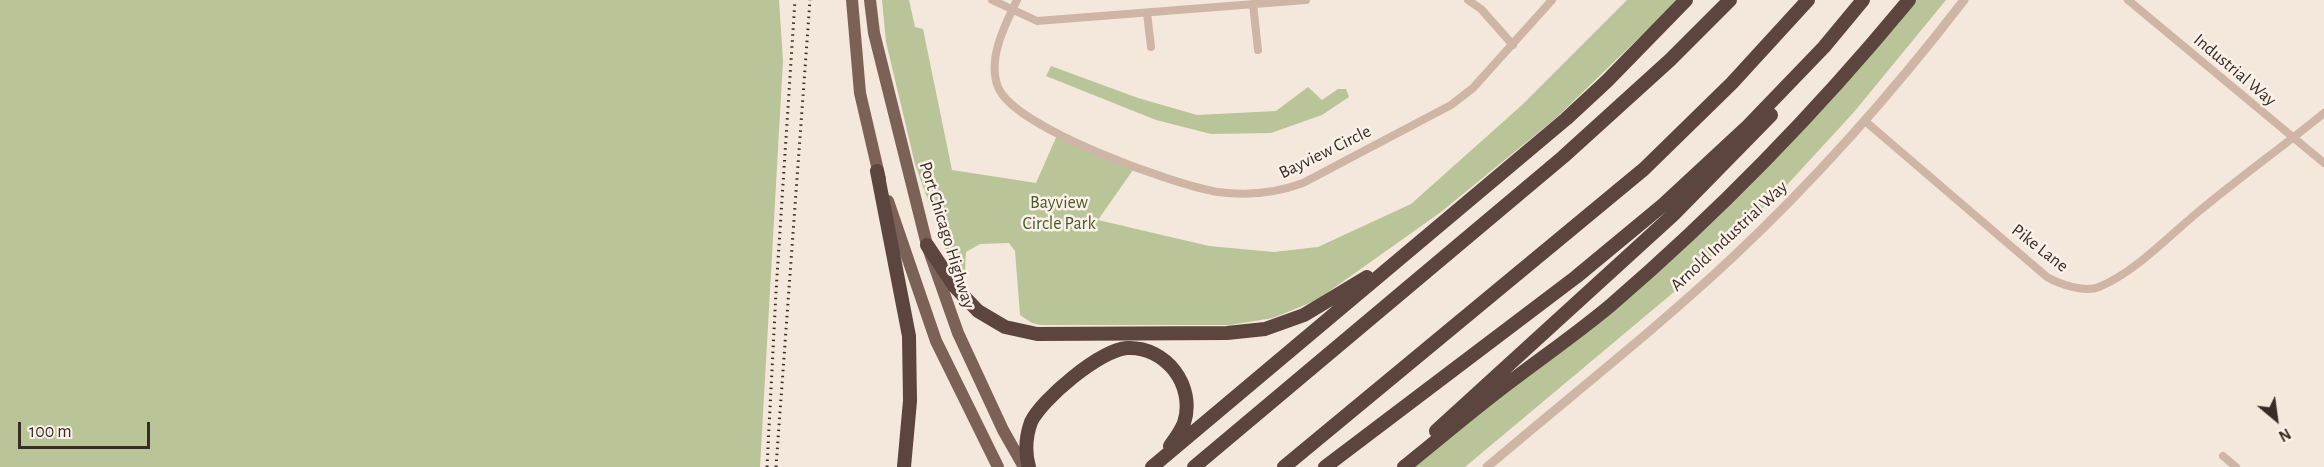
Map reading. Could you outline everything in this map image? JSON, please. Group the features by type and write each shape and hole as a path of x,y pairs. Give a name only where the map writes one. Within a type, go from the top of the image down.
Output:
{"highway":[{"path":"1151,467 1468,202 1607,81 1686,0"},
{"path":"1194,467 1563,157 1670,60 1730,0"},
{"path":"1284,467 1644,169 1732,83 1808,0"},
{"path":"1397,467 1717,172 1781,104 1863,0"},
{"path":"1404,467 1509,382 1609,307 1680,244 1794,129 1909,0"},
{"path":"1324,467 1620,242 1746,128 1824,47"},
{"path":"877,171 909,336 910,401 904,467"},
{"path":"927,244 965,300 1005,327 1037,334 1060,335 1246,332 1284,323 1323,305 1381,268 1468,202"},
{"path":"1029,467 1027,433 1039,409 1098,358 1112,351 1127,348 1143,350 1167,362 1182,383 1186,396 1184,423 1169,447 1151,467"}],"main road":[{"path":"852,0 860,93 877,171 936,341 998,467"},
{"name":"Port Chicago Highway","path":"870,0 874,33 927,244 958,333 1003,430 1024,467"}],"street":[{"path":"992,0 1037,21 1306,0"},
{"name":"Bayview Circle","path":"1017,0 995,57 994,76 1003,98 1011,106 1058,134 1172,181 1219,192 1259,194 1286,190 1303,183 1451,105 1473,88 1552,0"},
{"path":"1468,0 1481,9 1513,45"},
{"name":"Arnold Industrial Way","path":"1487,467 1726,263 1796,195 1865,121 1964,0"},
{"name":"Industrial Way","path":"2128,0 2324,163"},
{"path":"1253,4 1258,51"},
{"path":"1147,13 1151,47"},
{"name":"Pike Lane","path":"1865,121 2047,277 2061,285 2088,289 2097,288 2133,266 2230,185 2324,113"},
{"path":"2223,456 2236,467"}],"green space":[{"path":"0,0 779,0 783,61 760,467 0,467"},
{"name":"Bayview Circle Park","path":"882,0 909,0 915,27 923,29 952,170 1036,183 1058,133 1135,167 1098,220 1209,246 1274,252 1318,247 1411,204 1522,105 1627,0 1678,0 1556,118 1441,212 1317,300 1273,318 1230,325 1040,325 1020,315 1015,251 1009,243 980,244 966,252 965,271 955,272 950,262 915,164 886,42"},
{"path":"1909,0 1946,0 1854,112 1786,186 1680,287 1465,467 1404,467 1680,244"},
{"path":"1051,66 1138,98 1197,115 1276,111 1308,87 1322,100 1338,89 1346,89 1349,97 1322,115 1271,133 1211,134 1156,120 1046,76"}],"railway":[{"path":"767,467 795,0"},
{"path":"776,467 810,0"}]}
